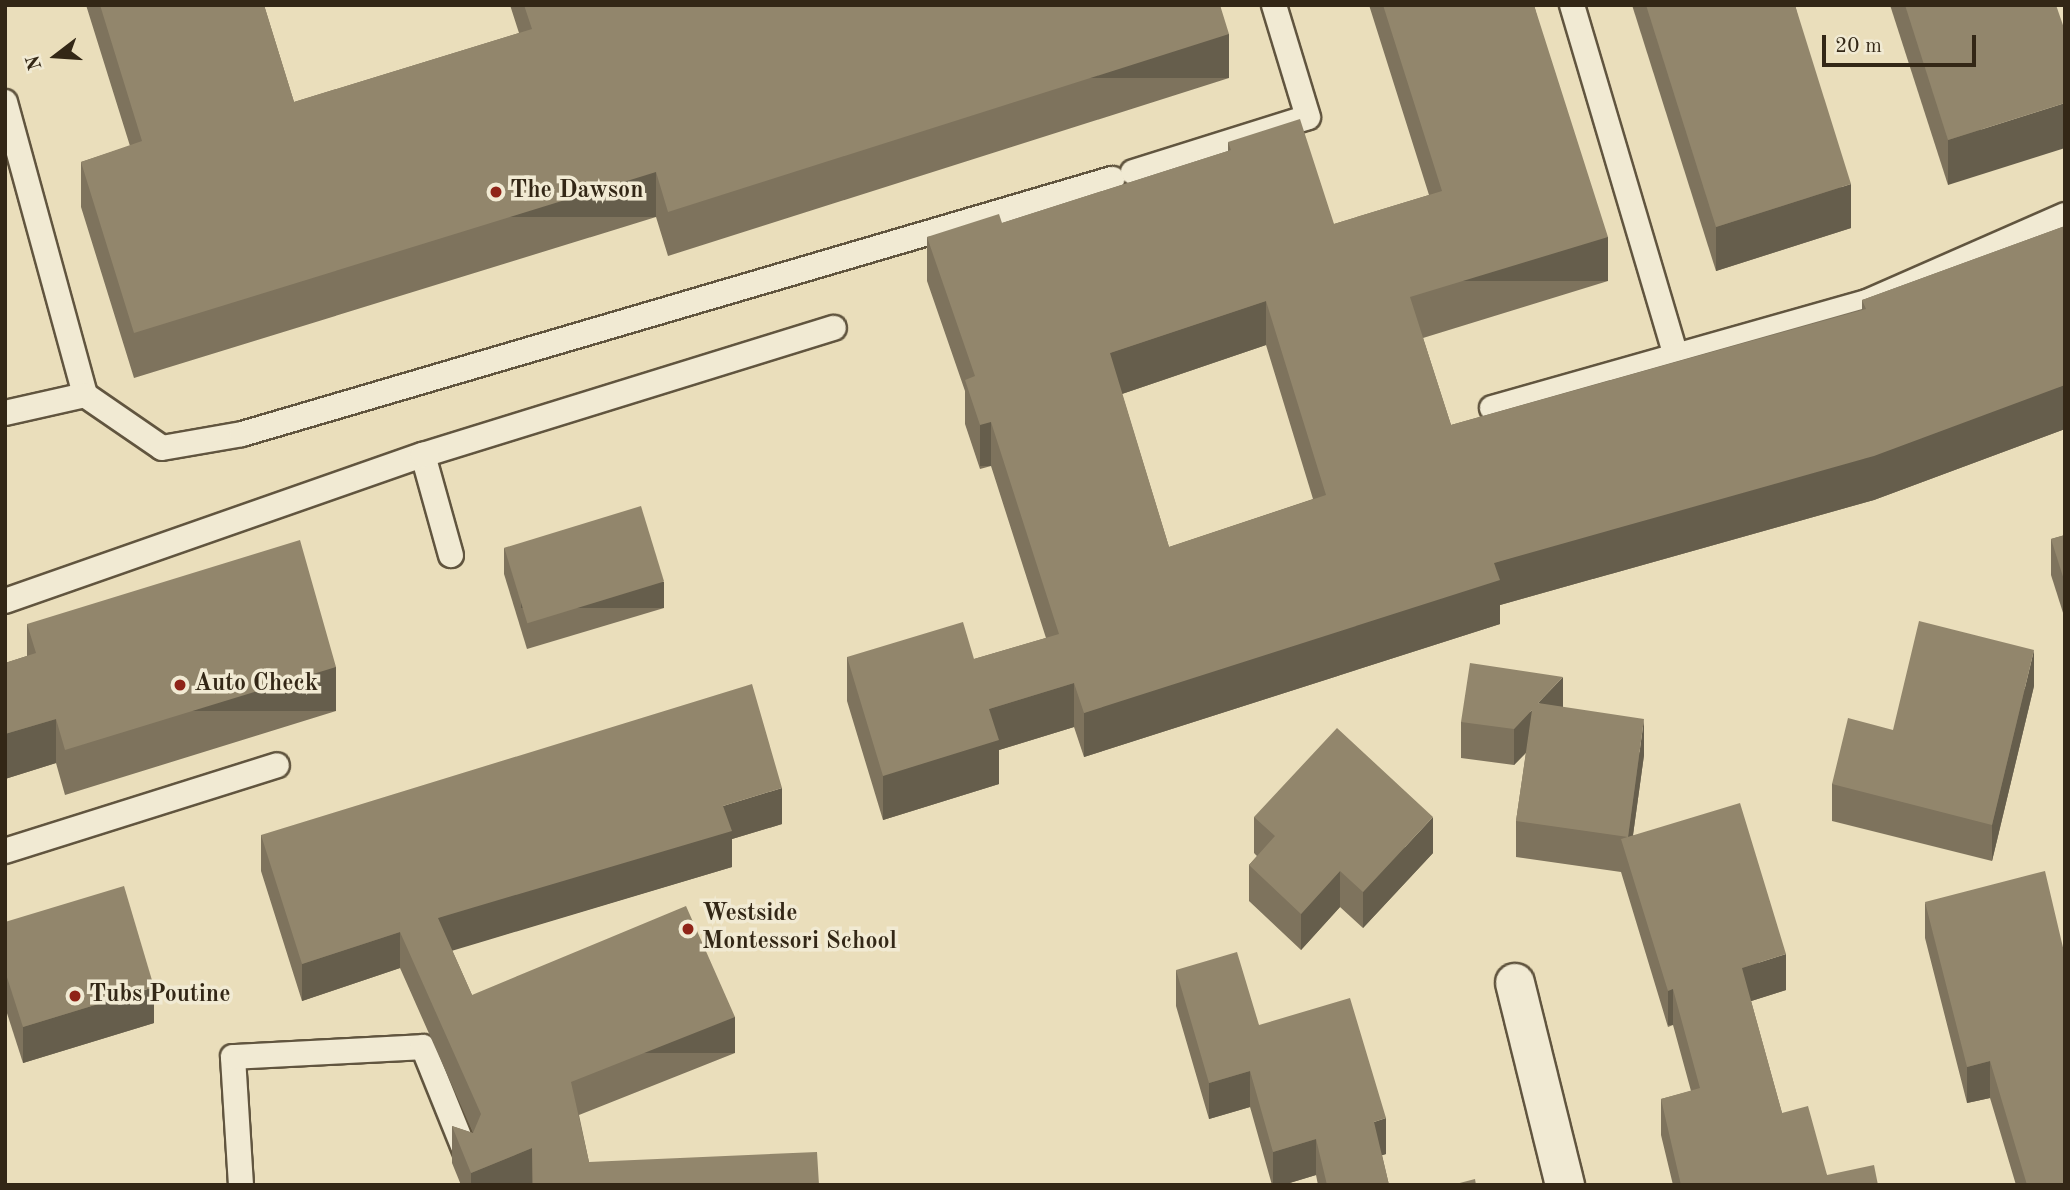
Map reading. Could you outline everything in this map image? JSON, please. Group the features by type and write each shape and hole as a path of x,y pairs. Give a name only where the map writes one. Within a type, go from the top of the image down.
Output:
{"street":[{"path":"1515,983 1565,1185"}],"lane":[{"path":"5,102 85,395 162,448 242,434 1123,175 1308,117 1274,5"},
{"path":"1573,5 1675,352"},
{"path":"1492,408 1675,352 1867,302 2065,215"},
{"path":"5,601 423,455 835,328"},
{"path":"5,413 85,395"},
{"path":"423,455 451,555"},
{"path":"5,851 277,765"},
{"path":"241,1185 233,1057 423,1047 467,1156"}],"building":[{"name":"The Dawson","path":"100,5 264,5 294,102 532,29 524,5 1220,5 1229,34 668,212 656,172 134,333 81,162 142,141"},
{"path":"1383,5 1534,5 1608,237 1410,297 1451,425 1866,309 1862,300 2065,226 2065,385 1874,456 1494,563 1500,580 1084,713 1074,683 989,709 999,740 883,776 847,657 963,622 974,659 1059,634 991,422 980,425 965,380 975,376 927,237 999,214 1002,223 1231,150 1228,142 1300,119 1334,224 1442,191","holes":["1266,301 1326,495 1169,547 1110,353"]},
{"path":"1646,5 1795,5 1851,184 1716,227"},
{"path":"1905,5 2056,5 2065,31 2065,103 1948,140"},
{"path":"641,506 664,582 527,623 504,548"},
{"path":"2065,535 2065,583 2051,539"},
{"name":"Auto Check","path":"300,540 336,667 65,750 56,719 5,734 5,663 36,653 27,624"},
{"path":"1919,621 2034,650 1992,825 1832,784 1848,718 1893,730"},
{"path":"1470,663 1563,677 1538,703 1644,719 1628,837 1516,821 1532,710 1514,729 1461,722"},
{"path":"752,684 782,788 723,806 732,831 438,918 472,995 686,906 735,1017 571,1082 589,1162 817,1152 819,1185 533,1185 532,1148 471,1173 452,1126 473,1133 481,1114 400,932 302,964 261,835"},
{"path":"1337,728 1433,817 1363,892 1340,871 1301,914 1249,865 1275,836 1254,817"},
{"path":"1740,803 1786,954 1742,968 1782,1113 1808,1106 1827,1175 1874,1165 1878,1185 1681,1185 1661,1099 1700,1088 1673,989 1668,991 1621,839"},
{"path":"2045,871 2065,956 2065,1185 2027,1185 1990,1061 1967,1067 1925,902"},
{"name":"Tubs Poutine","path":"124,886 154,987 23,1027 5,971 5,922"},
{"path":"1237,952 1259,1025 1350,998 1386,1118 1374,1122 1389,1185 1327,1185 1316,1139 1273,1152 1250,1071 1209,1083 1176,970"},
{"path":"1475,1179 1476,1185 1452,1185"}],"place":[{"name":"The Dawson","path":"496,192"},
{"name":"Auto Check","path":"180,685"},
{"name":"Westside Montessori School","path":"688,929"},
{"name":"Tubs Poutine","path":"75,996"}]}
